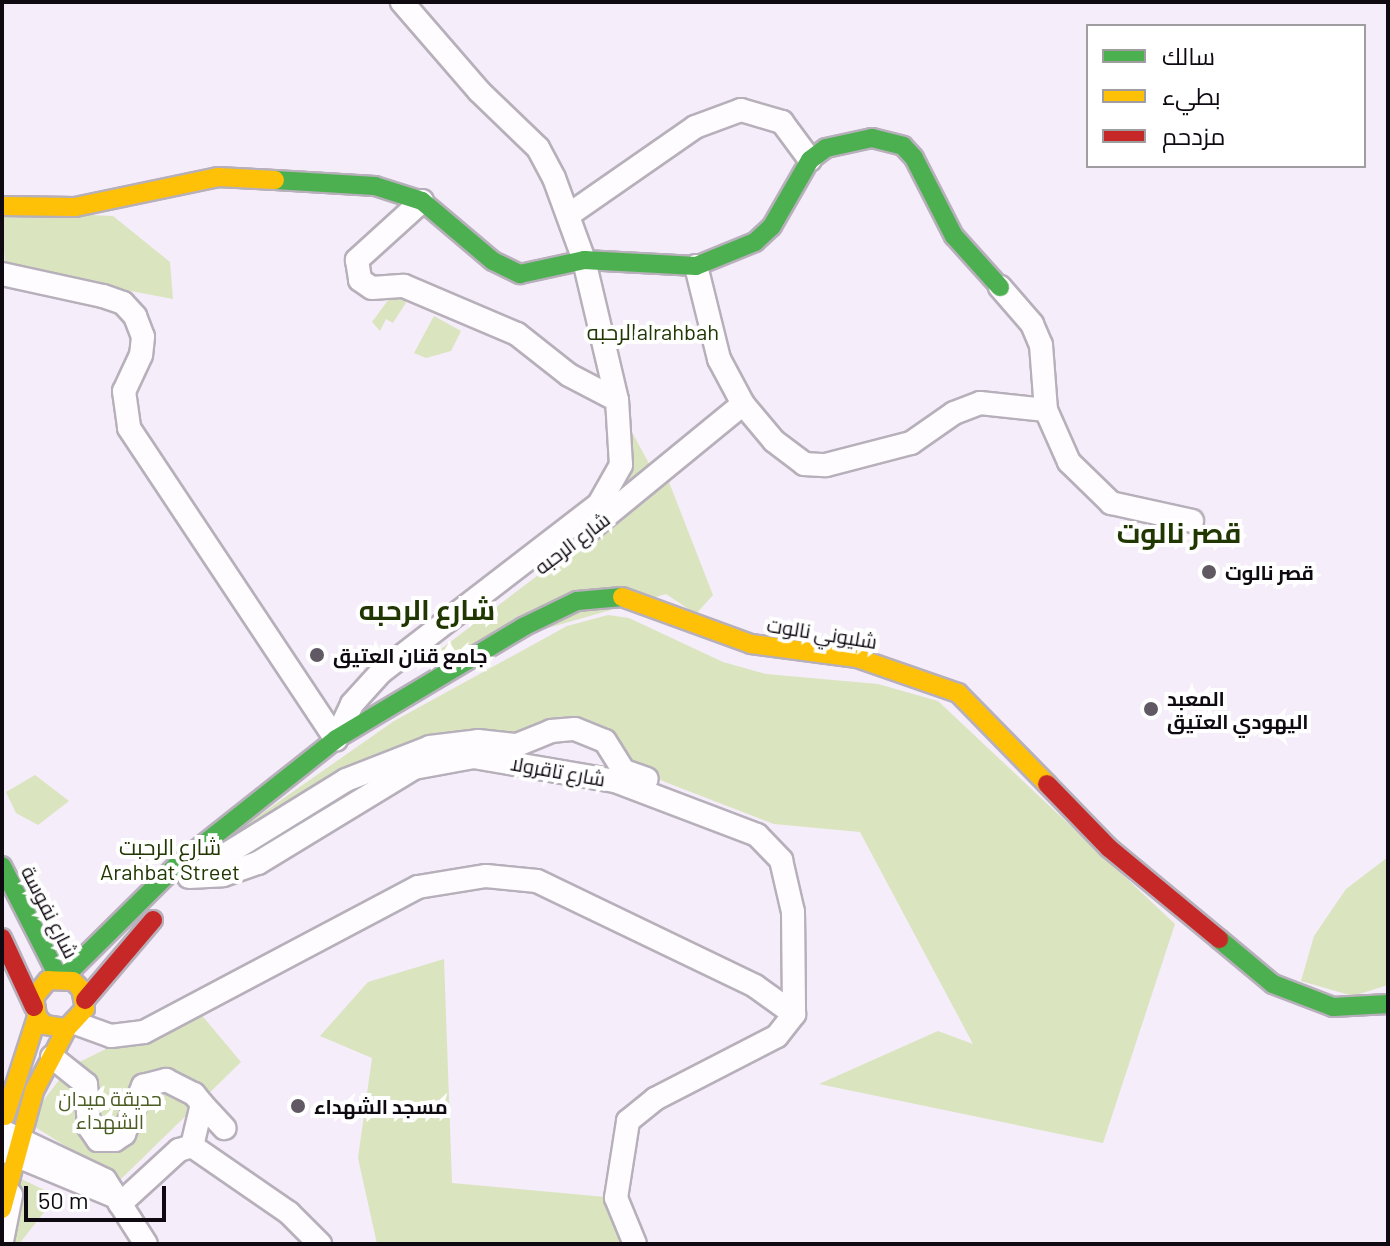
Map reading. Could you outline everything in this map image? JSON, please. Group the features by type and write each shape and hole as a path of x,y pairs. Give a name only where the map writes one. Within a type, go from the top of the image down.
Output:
{"main road":[{"path":"2,206 75,207 218,177 375,186 422,201 505,270 535,273 584,260 696,266 755,242 772,226 810,160 845,141 872,138 903,146 954,236 1000,287"},
{"name":"شليوني نالوت","path":"208,841 336,739 577,601 615,594 638,599 751,644 857,658 958,693 1109,848 1273,984 1333,1007 1388,1004"},
{"path":"13,1142 34,1091 85,1000 189,877 208,841"},
{"path":"2,1209 13,1142 24,1000 39,987 61,978 208,841"},
{"name":"شارع نفوسة","path":"2,866 61,978"},
{"path":"2,938 24,1000 45,1025 71,1026"},
{"path":"61,978 81,989 85,1000"}],"street":[{"path":"336,739 352,704 392,664 599,504 621,465 617,400 570,214 538,148 479,91 402,2"},
{"path":"570,214 695,127 741,110 782,122 810,160"},
{"path":"422,201 357,260 360,280 372,288 404,286 517,334 569,375 617,400"},
{"path":"696,266 719,359 743,404 794,459 815,466 911,443 954,413 980,403 1046,410"},
{"path":"2,274 103,296 123,303 135,316 143,337 141,355 124,391 129,428 336,739"},
{"path":"1000,287 1032,324 1041,345 1046,410 1069,462 1111,503 1192,521"},
{"name":"شارع الرحبه","path":"392,664 422,658 612,512 743,404"},
{"path":"189,877 346,780 430,747 478,741 517,745 551,731 575,729 605,741 624,771 769,825 757,835"},
{"name":"شارع تاقرولا","path":"189,877 223,875 258,863 414,768 474,757 615,781 757,835 781,860 793,912 794,1014"},
{"path":"71,1026 111,1036 144,1032 418,887 486,876 537,881 755,986 794,1014 777,1036 655,1099 628,1121 616,1198 635,1244"},
{"path":"52,1057 86,1084 89,1127 98,1140 115,1140 124,1134 148,1082 173,1082 202,1104 224,1128"},
{"path":"2,1068 7,1081 2,1097"},
{"path":"192,1146 202,1104"},
{"path":"2,1241 13,1142 115,1199 146,1244"},
{"path":"115,1199 179,1150 192,1146"},
{"path":"192,1146 289,1213 320,1244"}],"green space":[{"path":"2,211 113,216 170,262 173,299 5,267"},
{"path":"394,292 409,298 393,323 386,319 380,331 372,322"},
{"path":"434,316 461,331 451,351 426,358 414,353"},
{"path":"632,432 654,473 628,485"},
{"path":"667,477 713,595 696,614 666,594 420,665"},
{"path":"608,615 629,618 723,662 766,674 878,684 938,701 1175,924 1103,1143 819,1084 938,1031 973,1044 860,832 774,824 665,782 574,735 428,753 214,847 394,721 567,626"},
{"path":"35,775 69,801 38,825 16,813 6,792"},
{"path":"1388,857 1388,985 1353,996 1301,981 1314,936 1346,889"},
{"path":"444,959 452,1183 616,1198 635,1244 377,1244 358,1158 372,1058 320,1036 368,982"},
{"name":"حديقة ميدان الشهداء","path":"194,1006 241,1062 120,1180 27,1122 69,1067"},
{"path":"11,1174 57,1196 19,1244 2,1244"}],"traffic: fast":[{"path":"275,180 375,186 422,201 493,261 520,274 584,260 696,266 755,242 772,226 810,160 826,148 872,138 903,146 914,158 954,236 1000,287"},
{"path":"63,978 176,866 336,739 523,627 577,601 622,597"},
{"path":"2,866 59,978"},
{"path":"1219,939 1273,984 1333,1007 1388,1004"}],"traffic: slow":[{"path":"2,206 75,207 218,177 275,180"},
{"path":"622,597 751,644 857,658 958,693 1047,784"},
{"path":"2,1209 34,1091 67,1028 85,1009 81,989 73,981 48,980 34,997 37,1017 45,1025 67,1028"},
{"path":"5,1116 37,1017"}],"traffic: jam":[{"path":"1047,784 1109,848 1219,939"},
{"path":"85,1000 153,920"},
{"path":"2,938 34,1007"}],"place":[{"name":"قصر نالوت","path":"1209,572"},
{"name":"جامع قنان العتيق","path":"317,655"},
{"name":"المعبد اليهودي العتيق","path":"1151,709"},
{"name":"مسجد الشهداء","path":"298,1106"}],"district":[{"name":"الرحبهalrahbah","path":"653,332"},
{"name":"قصر نالوت","path":"1179,532"},
{"name":"شارع الرحبه","path":"427,609"},
{"name":"شارع الرحبت Arahbat Street","path":"170,858"}]}
